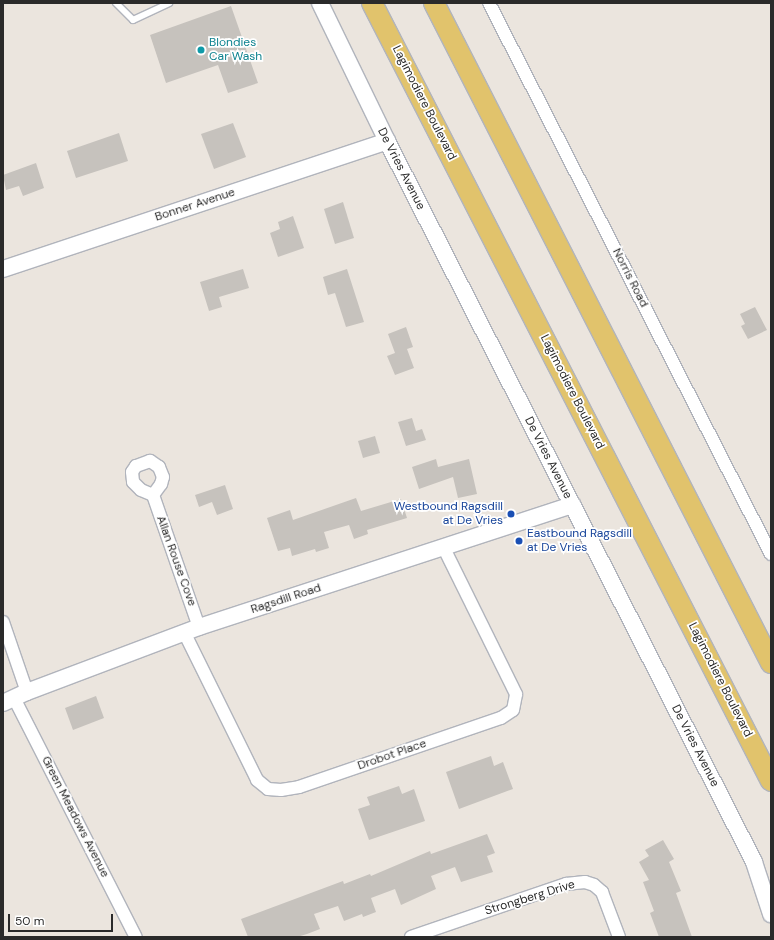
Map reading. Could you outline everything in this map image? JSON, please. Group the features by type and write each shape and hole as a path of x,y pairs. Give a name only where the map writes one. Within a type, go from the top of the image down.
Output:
{"main road":[{"name":"Lagimodiere Boulevard","path":"372,3 771,781"},
{"path":"434,3 771,663"}],"street":[{"name":"De Vries Avenue","path":"320,3 387,141 754,862 771,914"},
{"name":"Norris Road","path":"489,3 771,554"},
{"name":"Bonner Avenue","path":"3,269 387,141"},
{"name":"Allan Rouse Cove","path":"153,495 192,629"},
{"name":"Ragsdill Road","path":"15,698 192,629 573,505"},
{"name":"Drobot Place","path":"192,629 257,780 268,788 281,790 299,787 501,718 513,710 516,694 444,548"},
{"name":"Green Meadows Avenue","path":"3,622 15,698 136,937"},
{"name":"Strongberg Drive","path":"411,937 566,884 585,882 594,885 602,892 619,937"}],"lane":[{"path":"116,3 133,20 169,3"}],"building":[{"name":"Blondies Car Wash","path":"231,6 258,83 228,93 218,65 166,83 150,35"},
{"path":"233,123 246,157 214,169 201,134"},
{"path":"119,133 128,161 76,178 67,151"},
{"path":"36,163 44,188 23,196 19,186 6,190 3,175"},
{"path":"343,202 354,238 335,244 324,209"},
{"path":"293,216 304,248 278,257 270,233 280,229 278,222"},
{"path":"243,269 249,288 219,297 222,307 209,311 200,282"},
{"path":"347,269 364,322 346,327 335,293 328,295 323,277"},
{"path":"755,307 767,330 748,339 741,326 745,324 740,314"},
{"path":"406,327 413,347 407,349 414,368 395,375 387,356 395,353 388,334"},
{"path":"412,418 416,431 422,429 426,440 406,446 398,422"},
{"path":"375,436 380,453 363,458 358,441"},
{"path":"436,459 438,467 469,459 477,494 458,498 453,477 419,489 412,467"},
{"path":"225,485 233,509 217,515 212,502 199,507 195,495"},
{"path":"356,498 361,511 401,499 407,518 367,530 368,534 354,539 349,525 324,532 329,548 316,552 315,549 292,556 290,548 278,551 267,518 290,510 293,520"},
{"path":"96,696 104,718 73,730 65,708"},
{"path":"491,756 494,766 503,762 513,789 459,809 446,772"},
{"path":"399,786 402,794 414,789 425,821 369,840 358,809 370,805 367,797"},
{"path":"487,834 495,853 487,856 493,872 461,882 455,867 431,876 436,889 401,905 395,889 371,898 376,912 363,917 362,914 344,921 338,906 314,914 320,929 297,937 248,937 241,919 343,881 344,884 370,874 371,876 430,851 431,854"},
{"path":"663,840 674,859 669,862 681,891 676,893 692,937 659,937 650,913 654,911 643,882 649,880 639,862 649,856 645,850"}],"place":[{"name":"Blondies Car Wash","path":"201,50"},
{"name":"Westbound Ragsdill at De Vries","path":"511,514"},
{"name":"Eastbound Ragsdill at De Vries","path":"519,541"}]}
